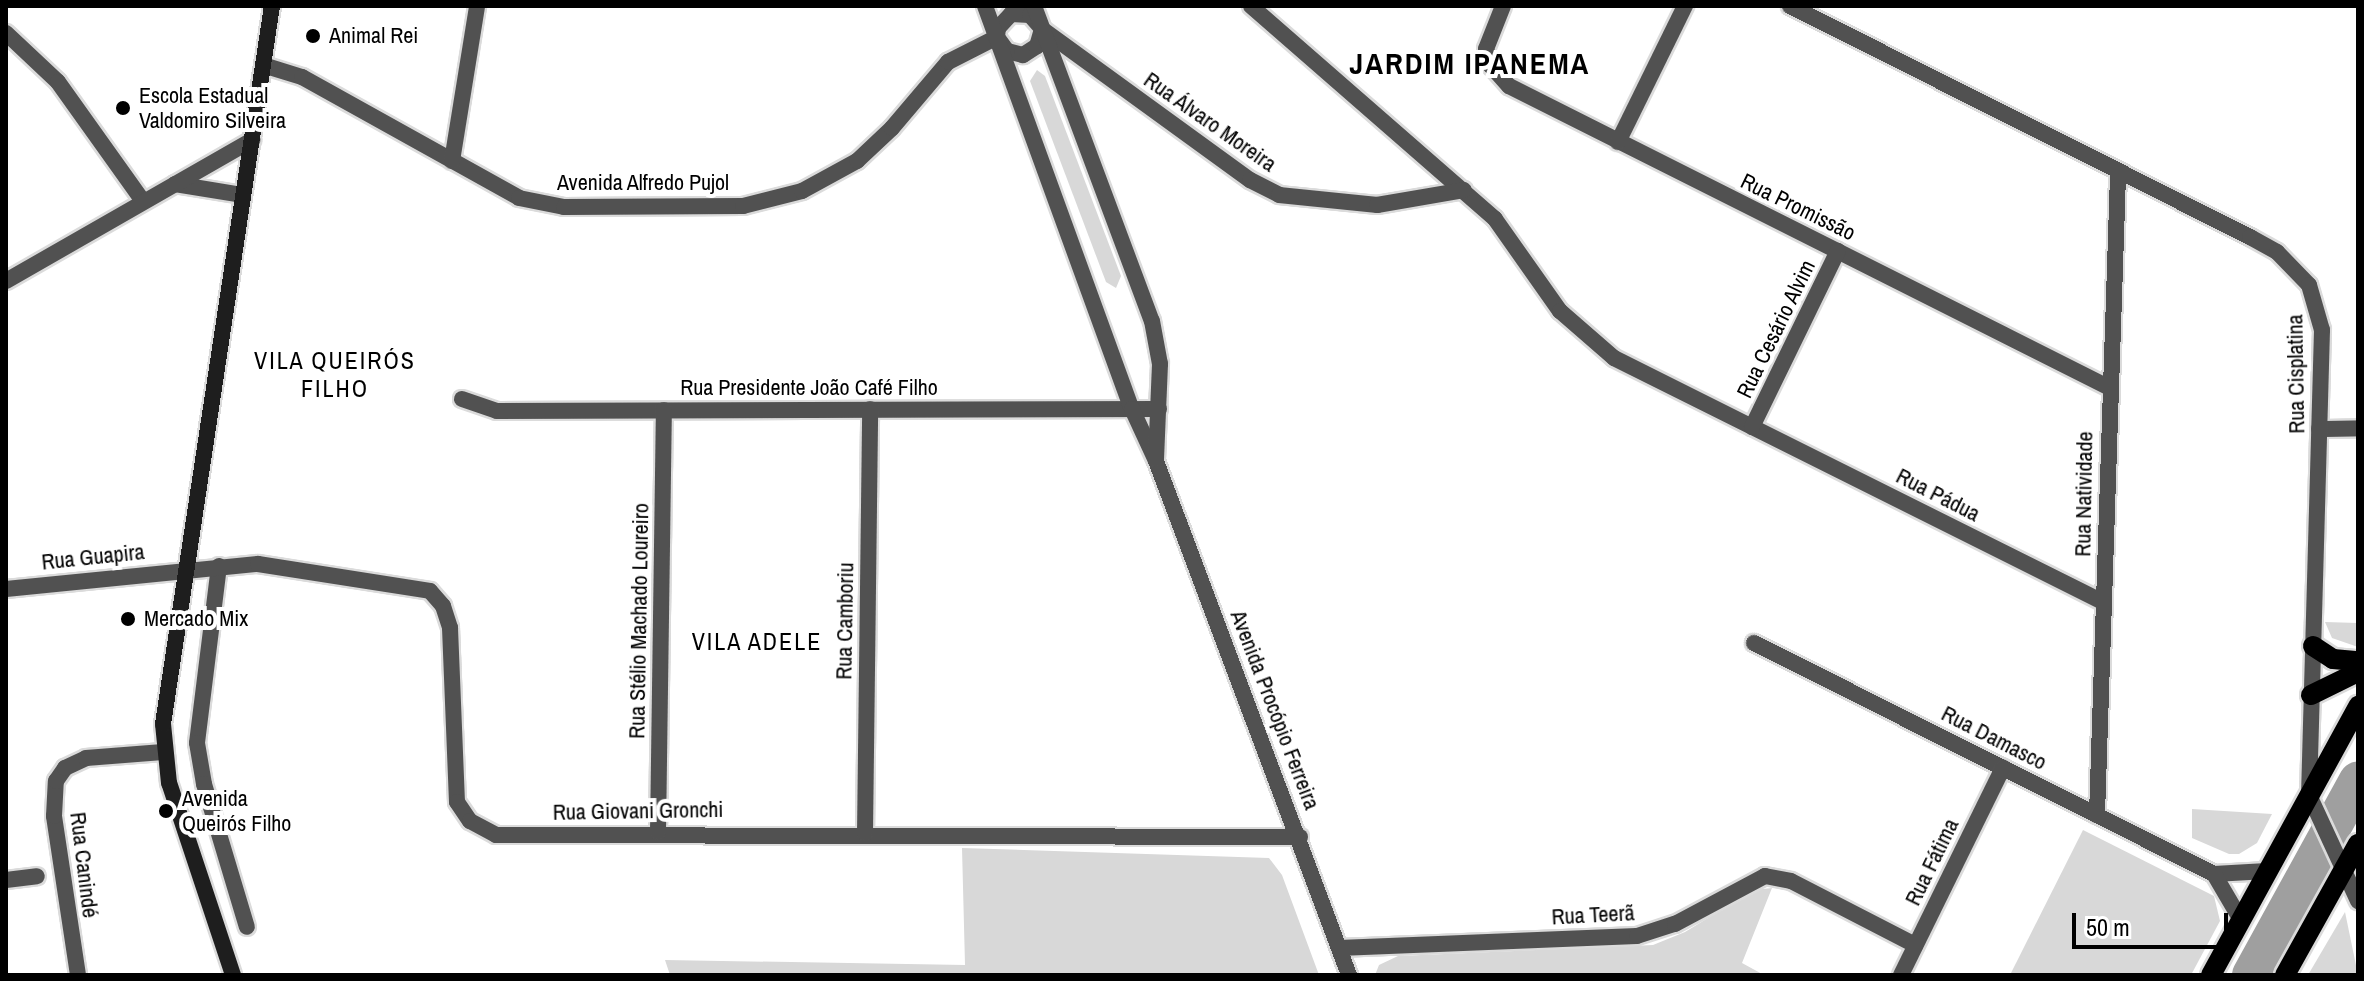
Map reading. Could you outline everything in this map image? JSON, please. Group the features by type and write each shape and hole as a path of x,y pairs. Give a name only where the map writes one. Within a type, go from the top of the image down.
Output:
{"main road":[{"path":"233,975 163,752 184,569 272,6"},
{"path":"2313,646 2333,659 2358,661"},
{"path":"2311,695 2358,672"},
{"path":"2211,975 2358,706"},
{"path":"2285,975 2358,844"}],"street":[{"path":"452,161 477,6"},
{"name":"Avenida Procópio Ferreira","path":"985,6 1132,409 1156,461 1300,837 1349,975"},
{"name":"Avenida Procópio Ferreira","path":"1034,6 1152,321 1159,409 1156,461"},
{"name":"Rua Pádua","path":"1251,6 1495,219 1549,297 1584,334 1634,369 2103,602"},
{"name":"Rua Promissão","path":"1503,6 1486,49 1491,66 1509,86 2108,387"},
{"path":"1618,142 1685,6"},
{"name":"Rua Cisplatina","path":"1790,6 2277,252 2309,285 2322,330 2309,795 2358,901"},
{"name":"Avenida Alfredo Pujol","path":"263,65 302,77 498,188 541,204 762,203 802,191 857,161 892,128 948,62 997,37 1011,14 1030,15 1042,29"},
{"path":"997,37 1007,51 1023,55 1037,46 1042,29"},
{"name":"Rua Álvaro Moreira","path":"1042,29 1271,192 1298,200 1377,205 1464,190"},
{"path":"6,33 58,82 143,201"},
{"path":"6,281 252,140"},
{"name":"Rua Natividade","path":"2097,815 2108,387 2118,174"},
{"path":"173,184 243,195"},
{"name":"Rua Cesário Alvim","path":"1752,427 1838,251"},
{"name":"Rua Presidente João Café Filho","path":"462,399 497,411 1159,409"},
{"name":"Rua Camboriu","path":"865,833 870,409"},
{"name":"Rua Stélio Machado Loureiro","path":"658,832 664,410"},
{"path":"2319,429 2358,428"},
{"name":"Rua Giovani Gronchi","path":"184,569 278,565 416,586 438,599 450,628 455,790 462,813 481,830 496,835 658,832 1300,837"},
{"path":"219,566 197,743 204,784 247,927"},
{"name":"Rua Guapira","path":"6,589 184,569"},
{"name":"Rua Damasco","path":"1754,643 2214,874"},
{"name":"Rua Canindé","path":"78,975 54,816 56,781 72,762 86,758 163,752"},
{"name":"Rua Fátima","path":"1901,975 2003,768"},
{"path":"2241,920 2214,874 2267,871"},
{"path":"6,880 37,876"},
{"name":"Rua Teerã","path":"1339,948 1637,936 1675,924 1765,876 1791,881 1915,945"}],"shaded area":[{"path":"1037,70 1045,76 1121,276 1116,288 1106,282 1030,81"},
{"path":"2325,622 2358,623 2358,647 2332,638"},
{"path":"2192,809 2272,814 2257,843 2239,854 2229,854 2192,838"},
{"path":"2083,830 2214,896 2220,921 2191,975 2010,975"},
{"path":"962,848 1269,858 1282,875 1319,975 670,975 665,960 965,965"},
{"path":"1772,888 1742,963 1764,975 1375,975 1379,965 1398,956 1653,945 1685,932 1754,890"},
{"path":"2345,912 2358,975 2308,975"}],"waterway":[{"path":"2251,975 2358,780"}],"place":[{"name":"Animal Rei","path":"313,36"},
{"name":"Escola Estadual Valdomiro Silveira","path":"123,108"},
{"name":"Mercado Mix","path":"128,619"},
{"name":"Avenida Queirós Filho","path":"166,811"}],"district":[{"name":"JARDIM IPANEMA","path":"1470,63"},
{"name":"VILA QUEIRÓS FILHO","path":"335,375"},
{"name":"VILA ADELE","path":"757,642"}]}
